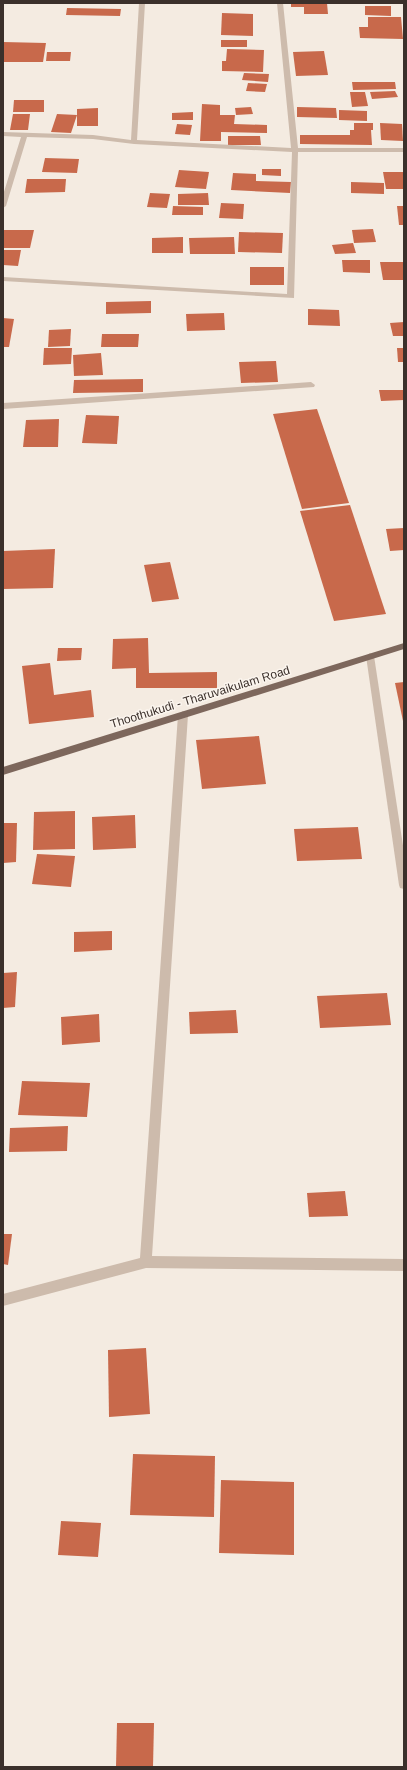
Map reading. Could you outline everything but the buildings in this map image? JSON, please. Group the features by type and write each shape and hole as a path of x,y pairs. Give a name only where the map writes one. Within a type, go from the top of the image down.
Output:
{"main road":[{"name":"Thoothukudi - Tharuvaikulam Road","path":"3,771 404,646"}],"street":[{"path":"134,142 142,3"},
{"path":"3,279 292,296 295,150 280,3"},
{"path":"3,134 93,136 134,142 295,150 404,150"},
{"path":"3,206 25,134"},
{"path":"3,406 311,385"},
{"path":"370,656 404,885"},
{"path":"146,1262 183,715"},
{"path":"3,1300 146,1262 404,1265"}]}
